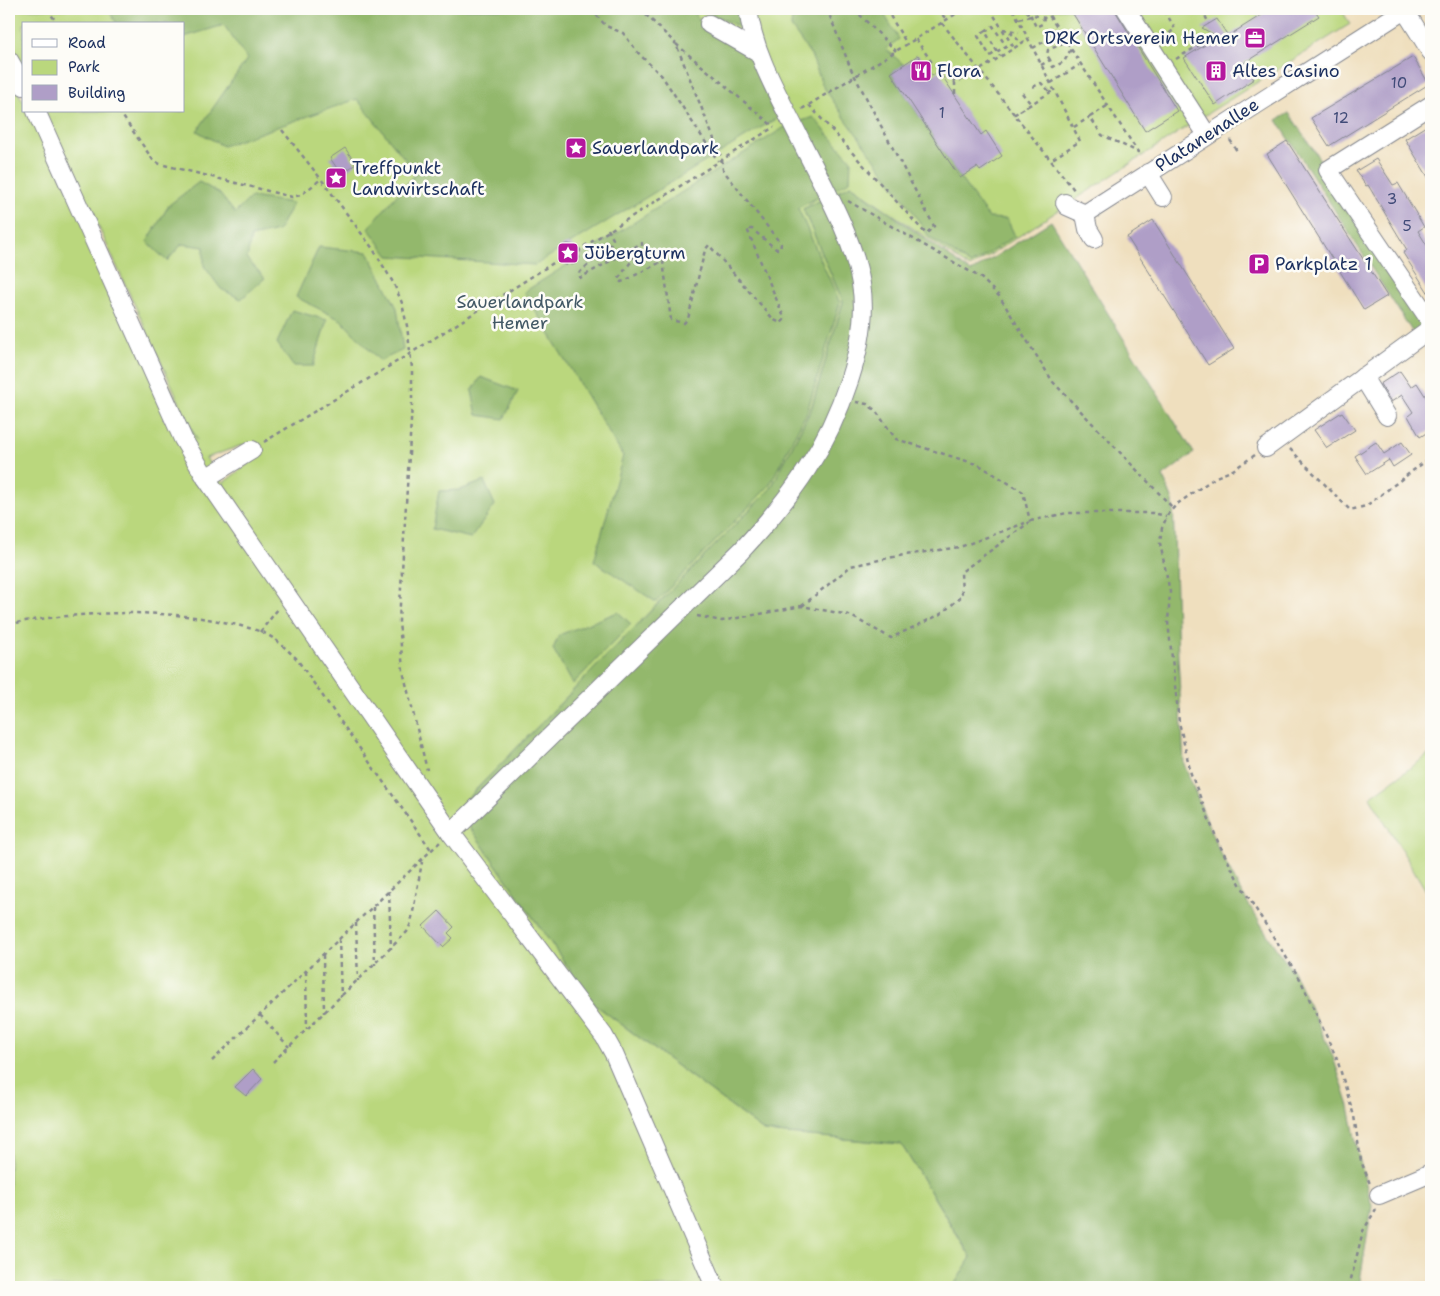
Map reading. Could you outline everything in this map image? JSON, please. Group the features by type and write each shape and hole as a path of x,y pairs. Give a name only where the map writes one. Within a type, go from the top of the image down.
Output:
{"street":[{"path":"451,833 741,552 779,509 808,468 843,398 854,365 863,316 863,299 858,268 832,204 758,52 748,9"},
{"path":"1126,9 1156,43 1207,135"},
{"path":"1405,9 1431,52"},
{"name":"Platanenallee","path":"1090,211 1405,9"},
{"path":"709,24 758,52"},
{"path":"9,60 22,83"},
{"path":"1431,105 1328,170 1431,322"},
{"path":"36,112 183,439 206,478 451,833 594,1022 614,1054 715,1287"},
{"path":"1148,173 1163,196"},
{"path":"1065,203 1090,211 1088,229 1094,239"},
{"path":"1266,448 1431,328"},
{"path":"1363,377 1388,416"},
{"path":"206,478 252,450"},
{"path":"1378,1195 1431,1173"}],"path":[{"path":"46,9 56,22"},
{"path":"591,9 606,26 623,33 640,55 662,76 718,161"},
{"path":"640,9 676,44 774,126"},
{"path":"809,105 926,234 934,226 854,77 827,9"},
{"path":"854,9 896,51"},
{"path":"886,9 907,44"},
{"path":"938,9 947,20"},
{"path":"950,9 955,14"},
{"path":"821,97 964,9"},
{"path":"990,9 1014,48"},
{"path":"1014,9 1080,142 1051,160"},
{"path":"1025,9 1032,15 1044,18"},
{"path":"1019,19 1032,15 1036,9"},
{"path":"1045,9 1138,152 1102,135 1090,117"},
{"path":"1156,43 1175,29 1162,9"},
{"path":"1202,9 1210,24"},
{"path":"1032,15 1036,27 1042,24 1044,18 1049,15"},
{"path":"942,23 1090,211"},
{"path":"993,26 1006,46 990,56 978,36 985,32 993,26"},
{"path":"1002,29 1010,32 1022,43"},
{"path":"1010,32 1013,30 1019,32"},
{"path":"985,32 1000,56"},
{"path":"1033,48 1060,32"},
{"path":"1000,37 1005,34"},
{"path":"916,38 933,64 939,66 954,82"},
{"path":"955,94 955,83 980,70 1028,39"},
{"path":"1171,52 1176,59 1206,40"},
{"path":"1066,42 1048,50 1047,56 1053,67 1064,62 1071,49"},
{"path":"1156,43 1167,45"},
{"path":"608,229 613,239 612,243 578,274 580,278 642,243 642,247 618,279 621,282 624,281 663,261 671,320 684,323 688,319 706,250 709,245 774,320 781,323 784,318 747,229 752,229 776,249 780,249 781,244 723,170 722,159 676,44"},
{"path":"1042,65 1050,60"},
{"path":"927,68 933,64"},
{"path":"1050,83 1078,65"},
{"path":"1033,87 1041,83 1050,92"},
{"path":"1015,114 1054,90"},
{"path":"1022,93 1031,104"},
{"path":"1074,127 1108,106"},
{"path":"121,112 153,160 160,164 292,197 301,195 321,179"},
{"path":"282,130 373,249 394,284 402,303 411,353 411,430 399,621 403,671 420,745"},
{"path":"252,450 558,260 568,265 575,263 579,258 578,249 768,130"},
{"path":"854,204 981,278 989,285 1002,300 1053,382 1173,508"},
{"path":"843,398 867,404 875,410 896,439 979,465 1023,492 1030,522"},
{"path":"1349,1287 1363,1231 1376,1208 1378,1195 1364,1170 1346,1090 1328,1039 1300,980 1232,869 1212,830 1191,774 1179,722 1168,622 1170,592 1160,548 1161,532 1166,517 1173,508 1216,477 1233,470 1266,448 1277,446 1293,450 1336,498 1350,510 1366,506 1431,457"},
{"path":"802,606 851,566 898,556 960,547 1030,522 1066,513 1153,513 1166,517"},
{"path":"681,609 699,616 722,621 802,606 849,615 891,638 941,614 962,596 960,572 1030,522"},
{"path":"260,632 280,607 291,599"},
{"path":"9,625 22,621 89,614 150,614 192,617 260,632 278,642 296,658 432,850"},
{"path":"212,1061 451,833"},
{"path":"274,1062 407,932 411,923 422,860"},
{"path":"389,891 391,949"},
{"path":"373,907 375,965"},
{"path":"356,923 358,981"},
{"path":"339,939 341,998"},
{"path":"323,954 324,1014"},
{"path":"306,971 308,1030"},
{"path":"260,1015 289,1047"}],"green space":[{"name":"Sauerlandpark Hemer","path":"9,9 1341,9 1350,24 1199,119 970,268 851,185 803,209 843,302 811,409 771,488 457,809 593,1003 765,1132 901,1144 971,1258 953,1287 9,1287 9,76 22,99 22,112 29,112 197,440 45,112 185,112 185,22 22,22 22,65 9,49","holes":["248,443 256,458 223,483 206,458"]},
{"path":"108,9 692,9 703,25 756,56 782,115 535,265 389,256 368,228 416,173 357,99 223,146 197,131 247,59 224,25 185,37 185,22 116,22"},
{"path":"700,9 742,9 745,29"},
{"path":"793,9 881,9 899,39 886,49 904,65 891,73 960,178 989,218 1007,219 1015,236 971,265 929,237 823,86 811,55 791,27"},
{"path":"1289,113 1428,323 1413,333 1277,120"},
{"path":"813,117 851,160 850,181 798,208 840,303 807,412 769,486 656,602 594,561 623,456 524,292 785,127"},
{"path":"199,182 219,193 235,213 251,197 293,203 278,231 251,237 247,259 265,278 241,299 221,289 204,266 204,247 182,244 167,261 147,242 169,205"},
{"path":"851,185 971,272 1051,221 1194,453 1163,476 1173,501 1178,657 1184,764 1216,844 1241,892 1275,947 1293,971 1332,1054 1349,1106 1358,1154 1372,1206 1359,1287 953,1287 971,1257 901,1144 765,1132 593,1003 457,809 771,488 811,409 843,302 803,209"},
{"path":"319,247 368,252 397,308 403,350 380,361 341,320 296,297"},
{"path":"292,310 327,320 313,366 293,366 277,343"},
{"path":"481,377 518,391 504,419 477,415 472,391"},
{"path":"484,481 495,505 471,538 432,529 439,491 460,490"},
{"path":"618,612 631,624 573,684 553,649 559,635"},
{"path":"1431,753 1431,899 1370,797"}],"building":[{"path":"1070,9 1114,9 1177,111 1145,131"},
{"path":"1271,9 1314,9 1319,16 1244,63 1254,79 1215,105 1184,58 1218,37 1202,28 1217,19 1228,36"},
{"path":"918,55 932,76 939,71 981,135 986,131 1002,156 980,171 977,167 960,178 891,73"},
{"path":"1413,57 1429,84 1329,146 1311,118"},
{"path":"1431,123 1431,182 1405,139"},
{"path":"1287,141 1387,296 1364,310 1267,154"},
{"path":"345,148 356,164 341,174 330,158"},
{"path":"1376,159 1393,185 1398,183 1424,227 1418,231 1431,252 1431,297 1403,253 1407,250 1368,185 1366,186 1356,171"},
{"path":"1153,220 1234,349 1208,365 1127,237"},
{"name":"Jübergturm","path":"568,244 576,249 577,253 572,261 568,262 560,257 559,253 564,245"},
{"path":"1400,371 1411,387 1417,383 1431,405 1431,430 1420,437 1408,416 1413,412 1402,395 1391,402 1380,384"},
{"path":"1342,412 1355,430 1327,448 1314,430"},
{"path":"1376,442 1384,454 1402,442 1411,455 1393,467 1389,460 1367,474 1355,456"},
{"path":"439,911 454,927 448,933 453,938 443,947 423,926"},
{"path":"253,1069 262,1079 246,1096 235,1087"}],"place":[{"name":"DRK Ortsverein Hemer","path":"1255,38"},
{"name":"Flora","path":"921,71"},
{"name":"Altes Casino","path":"1216,71"},
{"name":"Sauerlandpark","path":"576,148"},
{"name":"Treffpunkt Landwirtschaft","path":"336,178"},
{"name":"Jübergturm","path":"568,253"},
{"name":"Parkplatz 1","path":"1259,264"}]}
